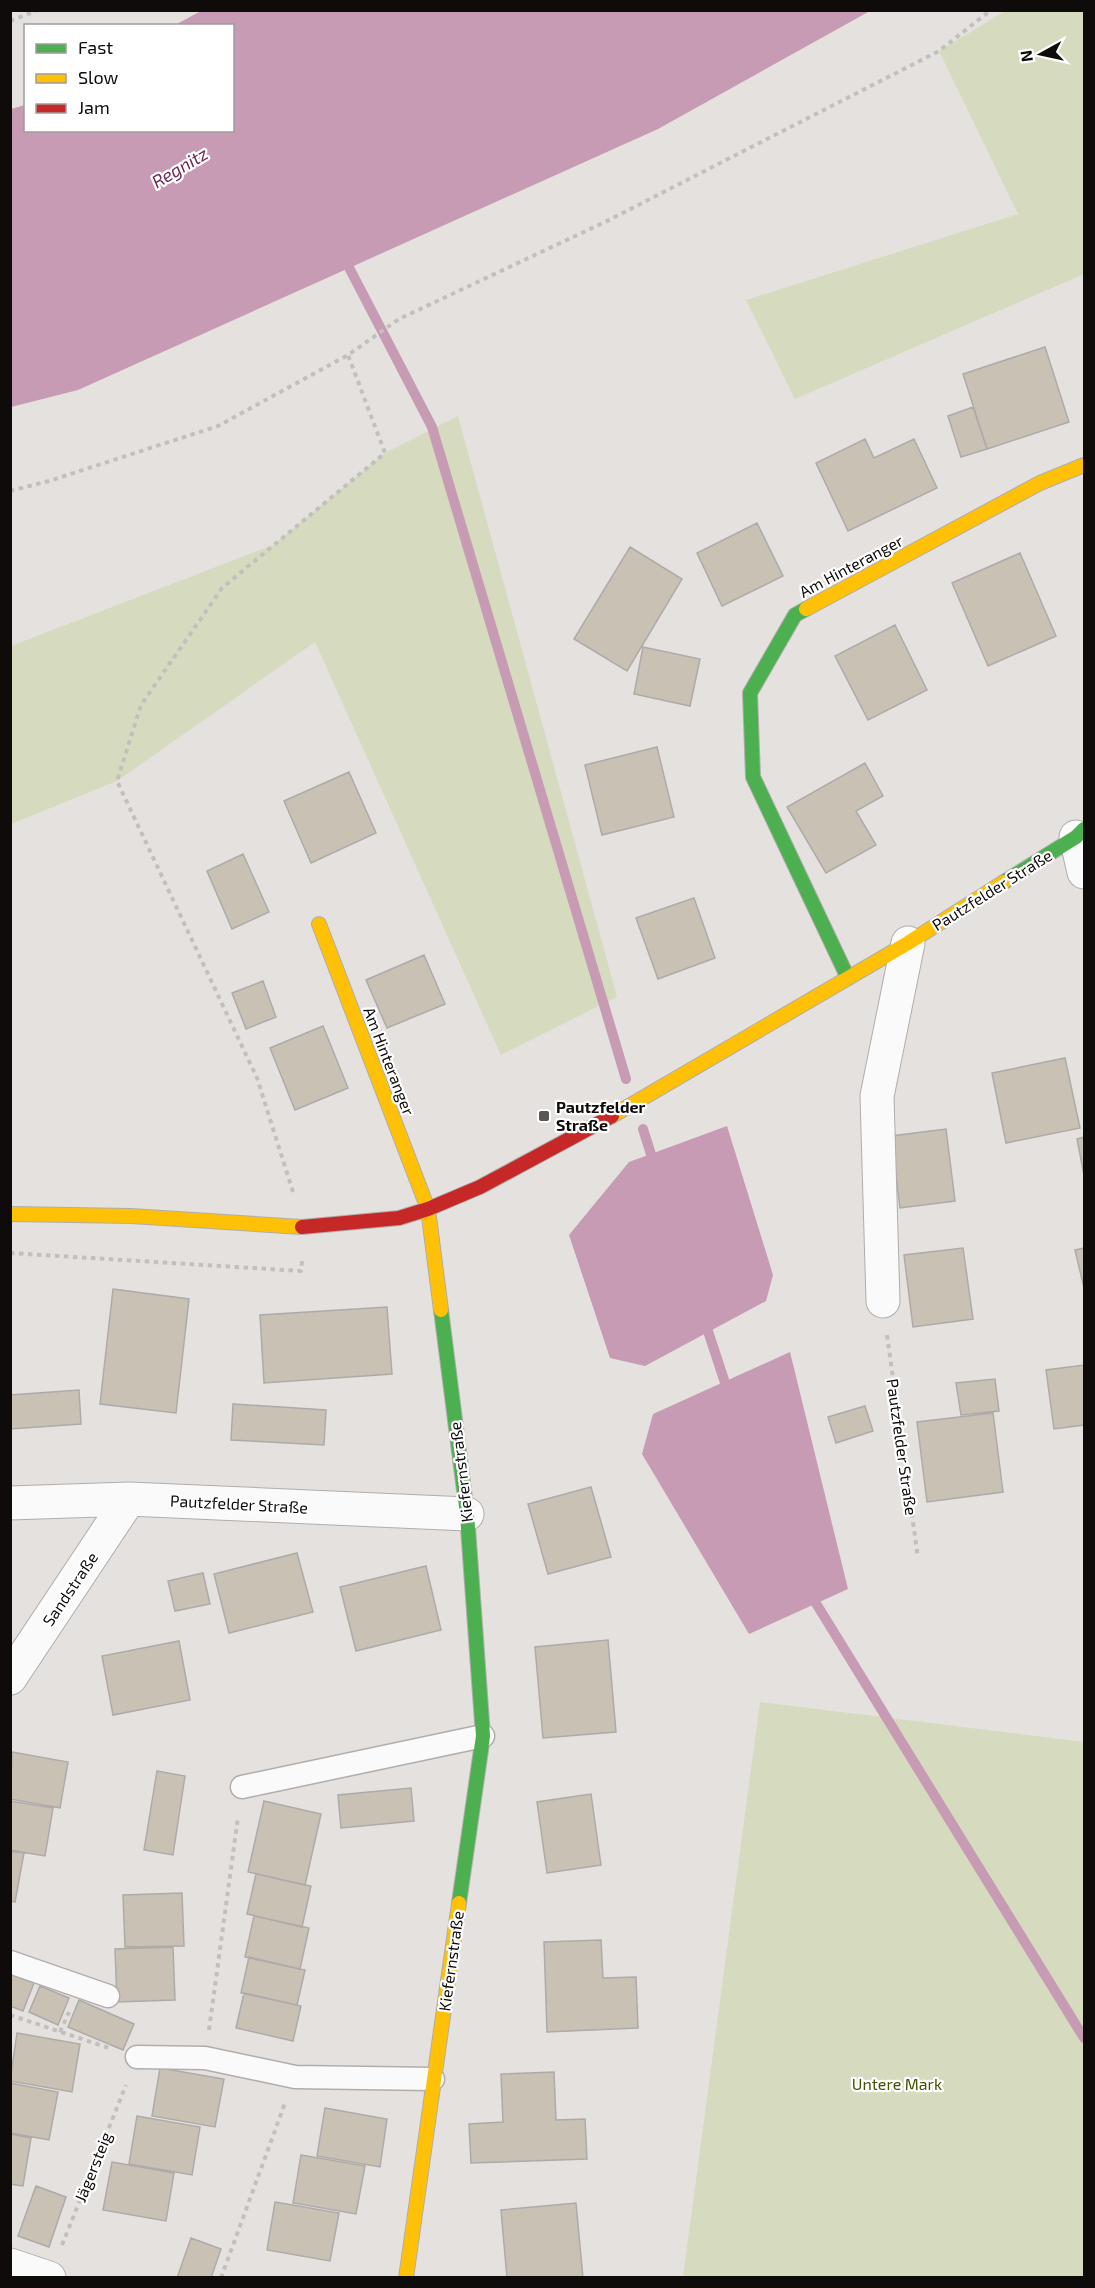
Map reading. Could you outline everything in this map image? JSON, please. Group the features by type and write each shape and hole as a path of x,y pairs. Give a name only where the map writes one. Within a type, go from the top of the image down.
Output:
{"street":[{"name":"Am Hinteranger","path":"848,978 753,777 750,693 795,615 1040,483 1084,465"},
{"name":"Pautzfelder Straße","path":"10,1214 131,1216 304,1227 399,1218 428,1209 480,1187 572,1139 908,943 1080,833 1084,872"},
{"name":"Am Hinteranger","path":"319,924 428,1209"},
{"path":"883,1301 877,1096 908,943"},
{"name":"Kiefernstraße","path":"406,2277 483,1737 467,1514 428,1209"},
{"name":"Pautzfelder Straße","path":"10,1503 129,1499 467,1514"},
{"name":"Sandstraße","path":"10,1678 129,1499"},
{"path":"10,2265 53,2266"}],"lane":[{"path":"242,1787 483,1737"},
{"path":"10,1962 108,1996"},
{"path":"137,2057 205,2058 294,2077 433,2079"}],"path":[{"path":"10,21 38,10"},
{"path":"10,491 49,481 218,426 348,355 399,319 605,222 929,57 991,10"},
{"path":"10,1253 301,1271 304,1227 257,1078 117,782 141,705 222,588 385,453 348,355"},
{"name":"Pautzfelder Straße","path":"883,1301 918,1558"},
{"path":"205,2058 242,1787"},
{"path":"10,2015 137,2057"},
{"name":"Jägersteig","path":"53,2266 137,2057"},
{"path":"221,2277 294,2077"}],"green space":[{"path":"1005,11 1084,11 1084,274 795,399 746,300 1018,214 939,51"},
{"path":"458,416 617,997 501,1055 315,642 117,781 11,824 11,646 273,545 385,453"},
{"name":"Untere Mark","path":"760,1702 1084,1742 1084,2277 683,2277"}],"water":[{"name":"Regnitz","path":"201,10 870,11 658,129 78,390 11,407 11,109 24,105 24,132 234,132 234,24 177,24"},
{"path":"727,1126 773,1275 766,1301 645,1366 610,1358 569,1235 629,1162"},
{"path":"790,1352 848,1589 749,1634 642,1454 653,1414"}],"building":[{"path":"1045,347 1069,422 987,449 963,374"},
{"path":"973,407 987,449 961,457 948,416"},
{"path":"865,439 874,458 914,439 937,488 848,531 816,463"},
{"path":"757,523 783,576 722,606 697,553"},
{"path":"630,547 682,579 627,671 574,639"},
{"path":"1020,553 1056,636 988,666 952,583"},
{"path":"895,625 927,690 868,720 835,656"},
{"path":"643,647 700,659 690,706 634,694"},
{"path":"657,747 674,817 602,835 585,765"},
{"path":"865,763 883,796 856,811 876,845 826,873 787,807"},
{"path":"349,772 376,833 311,863 284,801"},
{"path":"243,854 269,912 232,929 207,871"},
{"path":"694,898 715,958 658,979 636,918"},
{"path":"424,955 445,1004 387,1028 366,980"},
{"path":"263,981 276,1017 246,1029 232,993"},
{"path":"323,1026 348,1088 295,1110 270,1048"},
{"path":"1065,1058 1080,1128 1006,1143 992,1073"},
{"path":"946,1129 955,1201 900,1208 891,1136"},
{"path":"1084,1137 1084,1175 1077,1139"},
{"path":"963,1248 973,1319 913,1327 904,1255"},
{"path":"1084,1248 1084,1288 1075,1250"},
{"path":"113,1289 189,1299 176,1413 100,1404"},
{"path":"387,1307 392,1374 264,1383 260,1315"},
{"path":"1084,1365 1084,1425 1054,1429 1046,1370"},
{"path":"995,1379 999,1411 961,1415 956,1383"},
{"path":"79,1390 81,1424 10,1429 10,1395"},
{"path":"233,1404 326,1410 324,1445 231,1440"},
{"path":"865,1406 873,1431 836,1443 828,1417"},
{"path":"993,1413 1003,1492 927,1502 917,1422"},
{"path":"591,1487 611,1557 548,1574 528,1504"},
{"path":"297,1553 313,1612 229,1633 214,1574"},
{"path":"426,1566 441,1630 356,1651 340,1587"},
{"path":"203,1573 210,1604 175,1611 168,1581"},
{"path":"608,1640 616,1732 543,1738 535,1647"},
{"path":"179,1641 190,1700 113,1715 102,1656"},
{"path":"12,1752 68,1762 60,1808 10,1799"},
{"path":"157,1771 185,1776 173,1855 144,1850"},
{"path":"411,1788 414,1821 341,1828 338,1795"},
{"path":"591,1794 601,1865 547,1873 537,1802"},
{"path":"10,1801 53,1808 45,1856 10,1850"},
{"path":"264,1801 321,1814 305,1885 248,1872"},
{"path":"10,1851 24,1853 15,1902 10,1901"},
{"path":"256,1874 311,1886 302,1927 247,1914"},
{"path":"182,1893 184,1946 125,1947 123,1895"},
{"path":"254,1916 309,1928 300,1969 245,1957"},
{"path":"601,1940 603,1978 636,1977 638,2028 547,2032 544,1942"},
{"path":"173,1947 175,2000 117,2002 115,1949"},
{"path":"249,1957 305,1970 297,2005 241,1993"},
{"path":"10,1974 34,1983 23,2011 10,2006"},
{"path":"40,1986 69,1998 58,2025 29,2012"},
{"path":"244,1993 301,2006 293,2041 236,2028"},
{"path":"79,2000 134,2024 123,2050 68,2027"},
{"path":"17,2033 80,2044 72,2092 10,2081"},
{"path":"160,2068 224,2079 215,2127 152,2116"},
{"path":"554,2072 556,2120 585,2119 587,2159 471,2163 469,2124 503,2122 501,2074"},
{"path":"10,2083 58,2092 49,2140 10,2133"},
{"path":"325,2108 387,2119 380,2167 317,2156"},
{"path":"137,2116 200,2127 192,2175 129,2164"},
{"path":"10,2134 31,2138 23,2186 10,2184"},
{"path":"301,2155 365,2166 356,2214 293,2203"},
{"path":"112,2162 174,2173 166,2221 103,2210"},
{"path":"36,2186 66,2197 49,2247 18,2236"},
{"path":"275,2202 339,2213 330,2261 267,2250"},
{"path":"576,2203 583,2278 507,2278 501,2210"},
{"path":"191,2238 221,2249 211,2278 177,2278"}],"waterway":[{"path":"343,256 432,427 626,1079"},
{"path":"643,1129 655,1167"},
{"path":"704,1319 729,1395"},
{"path":"809,1592 1084,2038"}],"traffic: fast":[{"path":"806,609 795,615 750,693 753,777 848,978"},
{"path":"1004,882 1076,837 1084,829"},
{"path":"441,1310 467,1514 483,1736 459,1903"}],"traffic: slow":[{"path":"806,609 1040,483 1084,465"},
{"path":"612,1116 908,943 1004,882"},
{"path":"319,924 428,1209 441,1310"},
{"path":"10,1214 131,1216 302,1227"},
{"path":"406,2278 459,1903"}],"traffic: jam":[{"path":"302,1227 399,1218 428,1209 480,1187 612,1116"}],"place":[{"name":"Pautzfelder Straße","path":"544,1116"}]}
